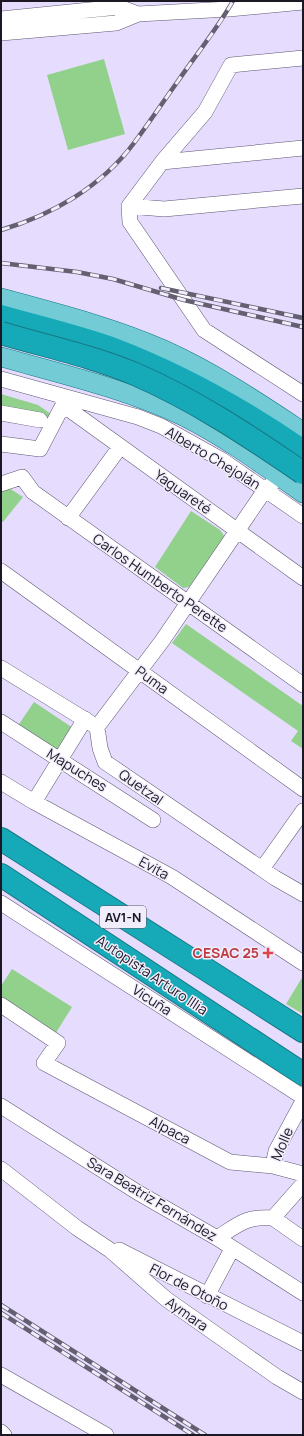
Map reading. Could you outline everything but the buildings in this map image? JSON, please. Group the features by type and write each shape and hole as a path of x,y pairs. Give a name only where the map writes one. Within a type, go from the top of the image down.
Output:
{"highway":[{"path":"1,316 114,349 187,380 234,407 303,451"},
{"path":"1,333 134,374 178,395 221,419 303,473"},
{"name":"AV1-N","path":"1,840 303,1031"},
{"name":"Autopista Arturo Illia","path":"1,875 303,1074"}],"main road":[{"path":"1,298 91,324 164,350 202,369 251,397 303,432"},
{"path":"8,359 30,360 36,353"},
{"path":"8,359 122,393 183,416 208,430 303,493"}],"street":[{"path":"1,33 116,23 138,14 229,9 303,2"},
{"path":"1,18 123,4 138,14"},
{"path":"303,58 231,65 205,112 162,162 129,206 130,222 204,330 303,394"},
{"path":"162,162 303,148"},
{"path":"129,206 164,209 303,196"},
{"name":"Alberto Chejolán","path":"1,379 63,401 138,417 161,426 222,460 303,516"},
{"path":"1,444 40,449 63,401"},
{"name":"Yaguareté","path":"63,401 120,447 303,578"},
{"path":"1,413 40,420"},
{"path":"68,518 120,447"},
{"name":"Carlos Humberto Perette","path":"1,484 22,477 33,492 68,518 303,685"},
{"path":"34,802 60,760 91,723 140,672 265,490 280,477"},
{"name":"Puma","path":"1,571 303,789"},
{"path":"1,668 91,723"},
{"name":"Mapuches","path":"1,722 102,785 153,820"},
{"name":"Quetzal","path":"91,723 105,762 262,869 303,894"},
{"name":"Evita","path":"1,782 34,802 172,877 303,963"},
{"path":"262,869 303,811"},
{"name":"Vicuña","path":"1,903 303,1097"},
{"name":"Alpaca","path":"1,1005 58,1043 44,1063 230,1162 273,1166 303,1174"},
{"name":"Molle","path":"273,1166 276,1151 303,1100"},
{"name":"Sara Beatriz Fernández","path":"1,1106 136,1192 217,1238 303,1293"},
{"path":"1,1169 77,1228"},
{"path":"273,1218 303,1184"},
{"path":"217,1238 244,1221 253,1218 273,1218 303,1239"},
{"name":"Flor de Otoño","path":"77,1228 207,1296 303,1343"},
{"name":"Aymara","path":"77,1228 110,1250 166,1299 267,1370 303,1392"},
{"path":"207,1296 232,1249"},
{"path":"1,1375 106,1435"},
{"path":"1,1432 4,1435"}],"green space":[{"path":"104,59 125,134 68,150 47,75"},
{"path":"1,394 38,405 51,414 48,420 1,411"},
{"path":"9,488 23,497 3,522 1,521 1,491"},
{"path":"191,511 220,530 225,537 189,587 183,588 155,567"},
{"path":"186,624 303,706 303,749 291,741 298,731 172,643"},
{"path":"34,702 76,730 59,754 17,727"},
{"path":"12,969 72,1007 54,1036 1,1003 1,986"},
{"path":"303,976 303,1014 286,1004"}],"railway":[{"path":"1,230 39,216 74,197 91,186 121,159 140,135 213,32 233,1"},
{"path":"1,263 77,272 113,279 184,300 303,327"},
{"path":"161,288 303,318"},
{"path":"1,1305 205,1435"},
{"path":"1,1313 193,1435"}],"place":[{"name":"CESAC 25","path":"268,953"}]}
